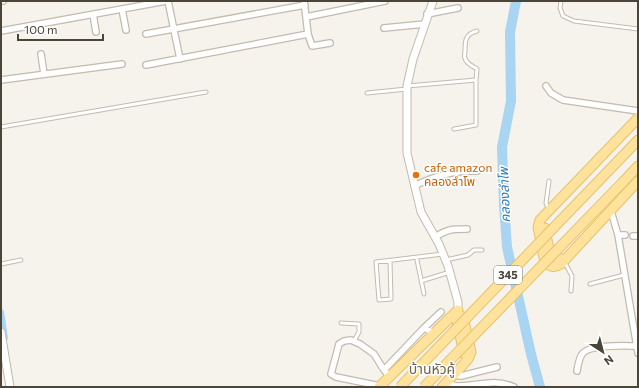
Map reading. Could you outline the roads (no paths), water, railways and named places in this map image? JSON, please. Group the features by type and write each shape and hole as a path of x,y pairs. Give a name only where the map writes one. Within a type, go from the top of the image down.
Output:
{"main road":[{"path":"638,118 548,211 543,221 551,255 556,259 565,261 638,181"},
{"name":"345","path":"400,387 638,140"},
{"name":"345","path":"424,387 638,166"},
{"path":"380,387 387,374 458,310"},
{"path":"444,385 456,373 463,356 458,326 458,310"}],"street":[{"path":"1,32 167,1 180,59"},
{"path":"306,17 385,1"},
{"path":"433,1 427,14 413,60 407,87 407,152 421,212 435,237 450,272 458,302 458,310"},
{"path":"146,34 304,3 308,34 312,46 330,43"},
{"path":"427,14 458,8"},
{"path":"122,9 126,30"},
{"path":"93,14 96,32"},
{"path":"384,28 425,24"},
{"path":"146,65 308,34"},
{"path":"41,54 44,74"},
{"path":"1,80 122,64"},
{"path":"546,86 551,93 563,100 638,111"},
{"path":"414,186 424,181 461,170 477,171"},
{"path":"611,211 618,235 624,275 636,323 638,353"},
{"path":"435,237 452,229 467,229"},
{"path":"618,235 625,236"},
{"path":"380,387 365,382 336,377 331,374 339,344 344,341 354,341 374,354 387,374 424,328 442,312"},
{"path":"424,328 434,333"},
{"path":"1,332 10,387"},
{"path":"577,371 580,357 588,350 596,348 637,346"},
{"path":"456,373 461,376 497,367"},
{"path":"444,385 456,387 483,383 504,383 514,387"}],"lane":[{"path":"562,1 560,8 563,16 574,21 638,29"},
{"path":"454,129 476,125 477,69 468,63 464,58 465,40 472,33 477,31"},
{"path":"367,93 407,87 476,80"},
{"path":"1,127 206,92"},
{"path":"548,211 546,203 549,181"},
{"path":"390,261 390,299 379,300 376,262 468,255 474,250 482,250"},
{"path":"1,264 21,260"},
{"path":"417,260 424,294"},
{"path":"565,261 572,276 571,291"},
{"path":"421,280 450,272"},
{"path":"590,284 624,275"},
{"path":"341,323 359,324 359,332 354,341"}],"waterway":[{"name":"คลองลำโพ","path":"516,1 510,32 511,101 502,147 504,205 507,247 540,387"},
{"path":"1,312 5,338"}],"place":[{"name":"cafe amazon คลองลำโพ","path":"416,175"}],"district":[{"name":"บ้านหัวคู้","path":"432,369"}]}
